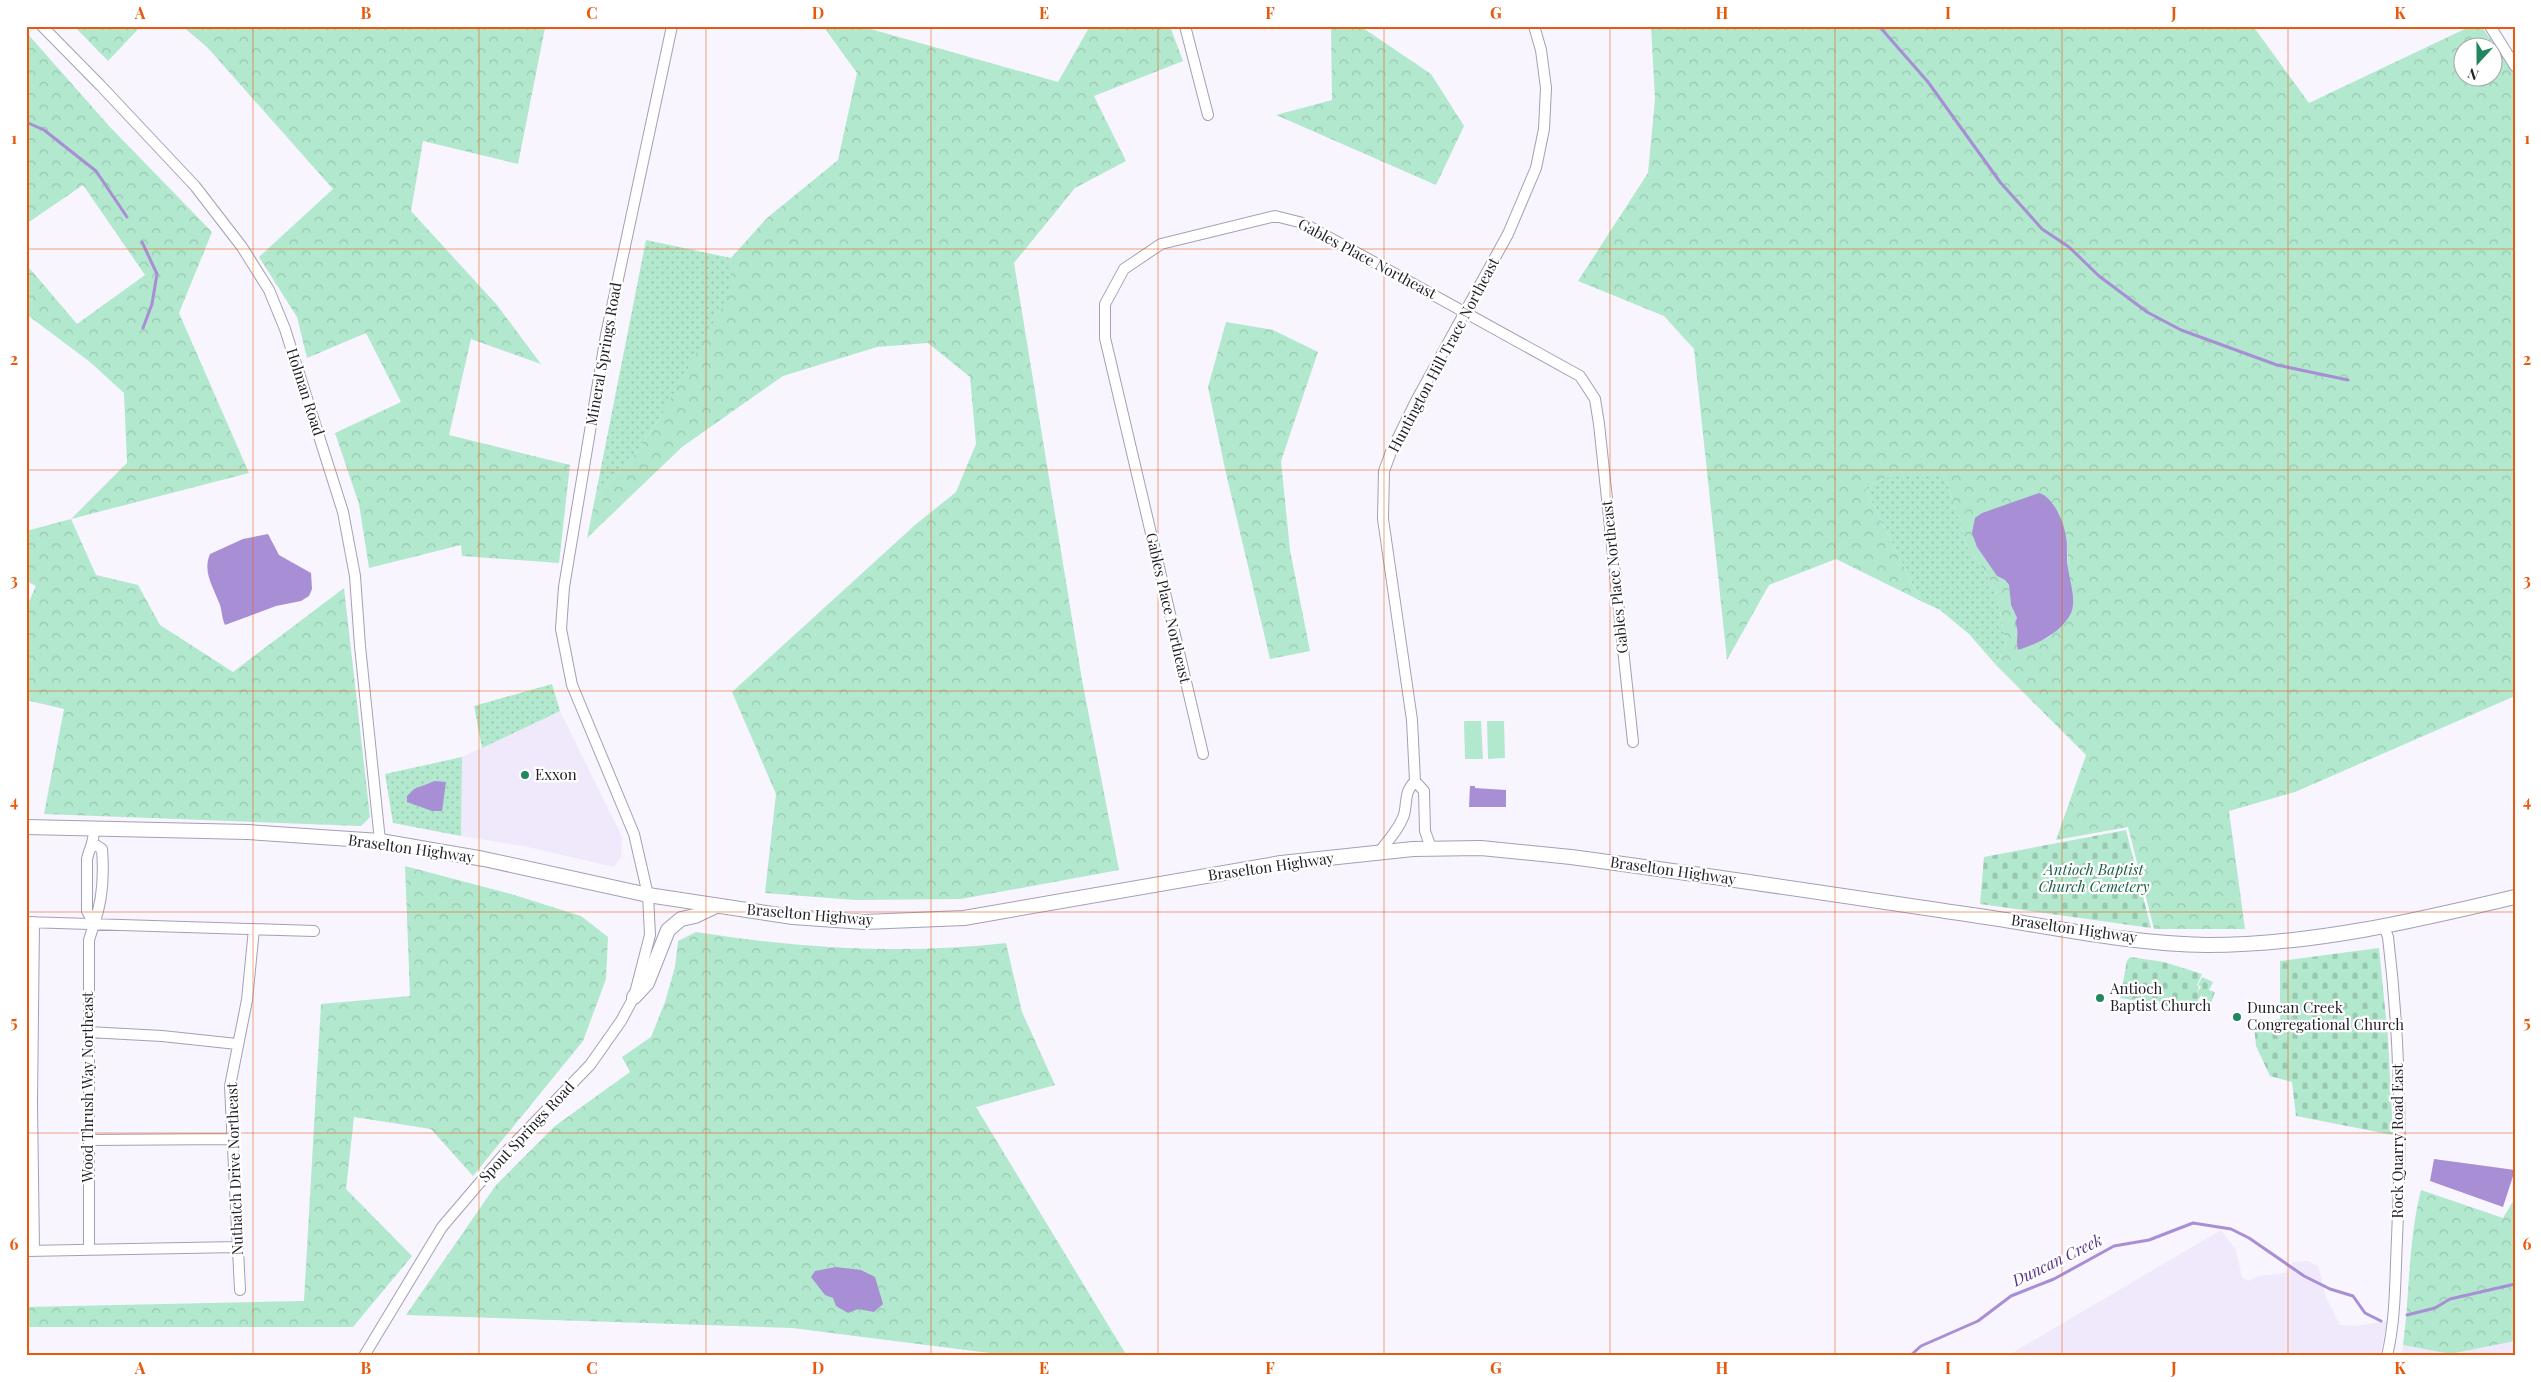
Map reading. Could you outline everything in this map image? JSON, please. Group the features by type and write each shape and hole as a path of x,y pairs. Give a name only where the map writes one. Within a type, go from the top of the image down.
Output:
{"main road":[{"name":"Braselton Highway","path":"26,827 248,832 380,841 484,859 648,895 793,917 864,922 964,918 1281,863 1431,848 1481,848 1571,857 2170,942 2205,945 2262,943 2384,927 2515,897"},
{"path":"634,997 647,983 668,930 681,919 695,916 716,906"}],"street":[{"name":"Holman Road","path":"42,26 102,86 194,186 242,247 269,290 285,329 343,512 355,576 360,646 380,841"},
{"name":"Mineral Springs Road","path":"648,895 634,834 572,685 561,630 564,587 606,335 672,26"},
{"path":"1185,26 1208,115"},
{"name":"Huntington Hill Trace Northeast","path":"1431,848 1425,831 1424,791 1415,781 1412,720 1383,519 1384,471 1391,452 1416,401 1508,234 1536,168 1544,129 1546,88 1541,50 1534,26"},
{"path":"2490,26 2515,66"},
{"name":"Gables Place Northeast","path":"1203,754 1105,338 1106,304 1124,268 1160,244 1275,216 1302,223 1466,311 1580,376 1595,400 1633,742"},
{"name":"Huntington Hill Trace Northeast","path":"1379,852 1404,814 1406,791 1415,781"},
{"path":"94,828 94,844 89,851 87,868 87,911 94,924"},
{"name":"Wood Thrush Way Northeast","path":"89,1250 89,940 102,896 103,860 102,849 94,844"},
{"name":"Spout Springs Road","path":"366,1353 442,1227 506,1152 590,1065 622,1021 634,997 650,935 648,895"},
{"path":"237,1247 30,1251 32,1103 30,922 314,931"},
{"name":"Rock Quarry Road East","path":"2384,927 2389,946 2397,1033 2400,1171 2393,1330 2387,1356"},
{"name":"Nuthatch Drive Northeast","path":"240,1290 230,1086 247,1000 254,929"},
{"path":"88,1032 162,1036 237,1044"},
{"path":"88,1140 232,1139"}],"shaded area":[{"path":"2039,493 2044,495 2054,505 2065,531 2067,564 2073,593 2073,606 2069,617 2053,634 2018,650 2015,623 2017,618 2011,605 2009,585 2005,580 1997,576 1977,547 1972,533 1975,518 1982,513"},
{"path":"268,534 279,555 311,573 312,589 309,596 301,601 276,606 225,625 220,605 208,574 207,567 210,554 243,539"},
{"path":"560,711 622,837 621,857 614,867 528,847 461,836 462,757"},
{"path":"435,781 446,782 442,811 432,811 407,802 407,796 414,789"},
{"path":"1470,786 1506,790 1506,807 1469,807"},
{"path":"2434,1159 2515,1170 2503,1207 2430,1181"},
{"path":"2221,1230 2236,1250 2242,1277 2249,1281 2259,1276 2285,1273 2293,1262 2308,1261 2318,1266 2326,1297 2340,1325 2355,1326 2387,1321 2380,1356 2007,1356"},
{"path":"836,1267 861,1270 875,1277 883,1304 874,1312 858,1309 848,1313 836,1306 833,1298 825,1295 811,1277 815,1271"},
{"path":"2515,1341 2515,1356 2401,1356 2403,1345 2450,1354"}],"green space":[{"path":"74,26 141,26 108,61"},
{"path":"182,26 540,26 545,28 518,164 423,141 411,211 497,305 541,364 471,339 449,435 570,465 559,563 462,556 461,545 369,568 359,504 335,433 401,402 366,333 307,358 297,317 259,257 333,189 207,47"},
{"path":"823,26 860,26 1058,82 1090,26 1170,26 1183,61 1094,96 1126,161 1075,188 1014,263 1082,680 1119,870 961,899 855,900 765,893 776,794 732,692 915,525 956,492 976,444 970,377 928,343 877,347 783,376 682,447 587,538 595,498 633,457 660,418 731,291 731,258 767,218 838,160 857,73"},
{"path":"1331,26 1360,26 1431,74 1464,126 1436,185 1276,115 1332,100"},
{"path":"1651,26 2253,26 2309,103 2471,26 2481,26 2490,38 2454,38 2454,88 2504,88 2504,57 2515,72 2515,696 2295,792 2229,811 2245,929 2154,929 2128,827 2056,840 2086,755 1996,665 2006,645 1996,589 1966,544 1945,475 1892,475 1865,488 1921,601 1836,559 1769,585 1727,660 1694,349 1664,316 1578,281 1648,173 1655,99","holes":["2053,503 2067,547 2070,616 2049,637 2018,650 2015,623 2017,618 2011,605 2009,585 2005,580 1997,576 1977,547 1982,513 2006,505"]},
{"path":"26,32 110,127 212,232 179,313 249,473 71,519 127,463 124,393 90,362 26,314 26,264 77,324 145,275 83,185 26,224"},
{"path":"646,240 731,258 731,291 703,345 660,418 633,457 595,498"},
{"path":"1226,322 1273,330 1318,352 1281,461 1290,550 1310,651 1270,659 1225,469 1208,387"},
{"path":"1892,475 1945,475 1966,544 1996,589 2006,645 1996,665 1969,634 1940,610 1921,601 1865,488"},
{"path":"71,519 96,575 138,585 160,625 233,672 344,588 370,817 361,826 44,814 64,709 26,700 26,608 36,586 26,581 26,531"},
{"path":"552,684 560,711 482,748 474,706"},
{"path":"1464,721 1481,721 1483,759 1465,759"},
{"path":"1487,721 1504,721 1505,758 1488,759"},
{"path":"462,757 461,836 393,823 385,774"},
{"name":"Antioch Baptist Church Cemetery","path":"2126,830 2151,928 1980,904 1984,857"},
{"path":"405,866 511,894 581,916 608,937 606,979 583,1041 473,1176 431,1129 354,1117 346,1189 412,1256 353,1327 26,1327 26,1307 304,1301 321,1004 410,996"},
{"path":"696,932 734,938 851,948 928,949 1006,943 1022,1012 1055,1085 976,1107 1127,1356 1013,1356 792,1328 406,1315 496,1185 555,1126 630,1072 622,1057 651,1037 665,1002 675,967 678,941"},
{"path":"2379,948 2388,1038 2393,1135 2296,1116 2292,1082 2270,1076 2256,1046 2254,1025 2280,1019 2280,961"},
{"path":"2130,957 2164,962 2202,974 2197,985 2199,987 2197,992 2201,987 2198,985 2202,977 2213,982 2209,990 2215,992 2211,1003 2201,999 2202,994 2191,1010 2120,998 2127,961"},
{"path":"2421,1190 2503,1218 2515,1198 2515,1341 2450,1354 2403,1345 2411,1248"}],"waterway":[{"path":"1879,26 1928,82 2000,182 2042,229 2069,247 2099,276 2147,312 2181,330 2277,365 2348,380"},
{"path":"26,122 44,130 96,171 127,217"},
{"path":"142,242 157,274 152,304 143,328"},
{"name":"Duncan Creek","path":"1910,1356 1921,1346 1978,1321 2011,1296 2054,1279 2114,1246 2149,1240 2193,1223 2231,1229 2249,1238 2304,1276 2330,1289 2353,1296 2365,1313 2381,1321"},
{"name":"Duncan Creek","path":"2407,1315 2435,1308 2450,1299 2515,1284"}],"place":[{"name":"Exxon","path":"525,775"},
{"name":"Antioch Baptist Church","path":"2100,998"},
{"name":"Duncan Creek Congregational Church","path":"2237,1017"}]}
